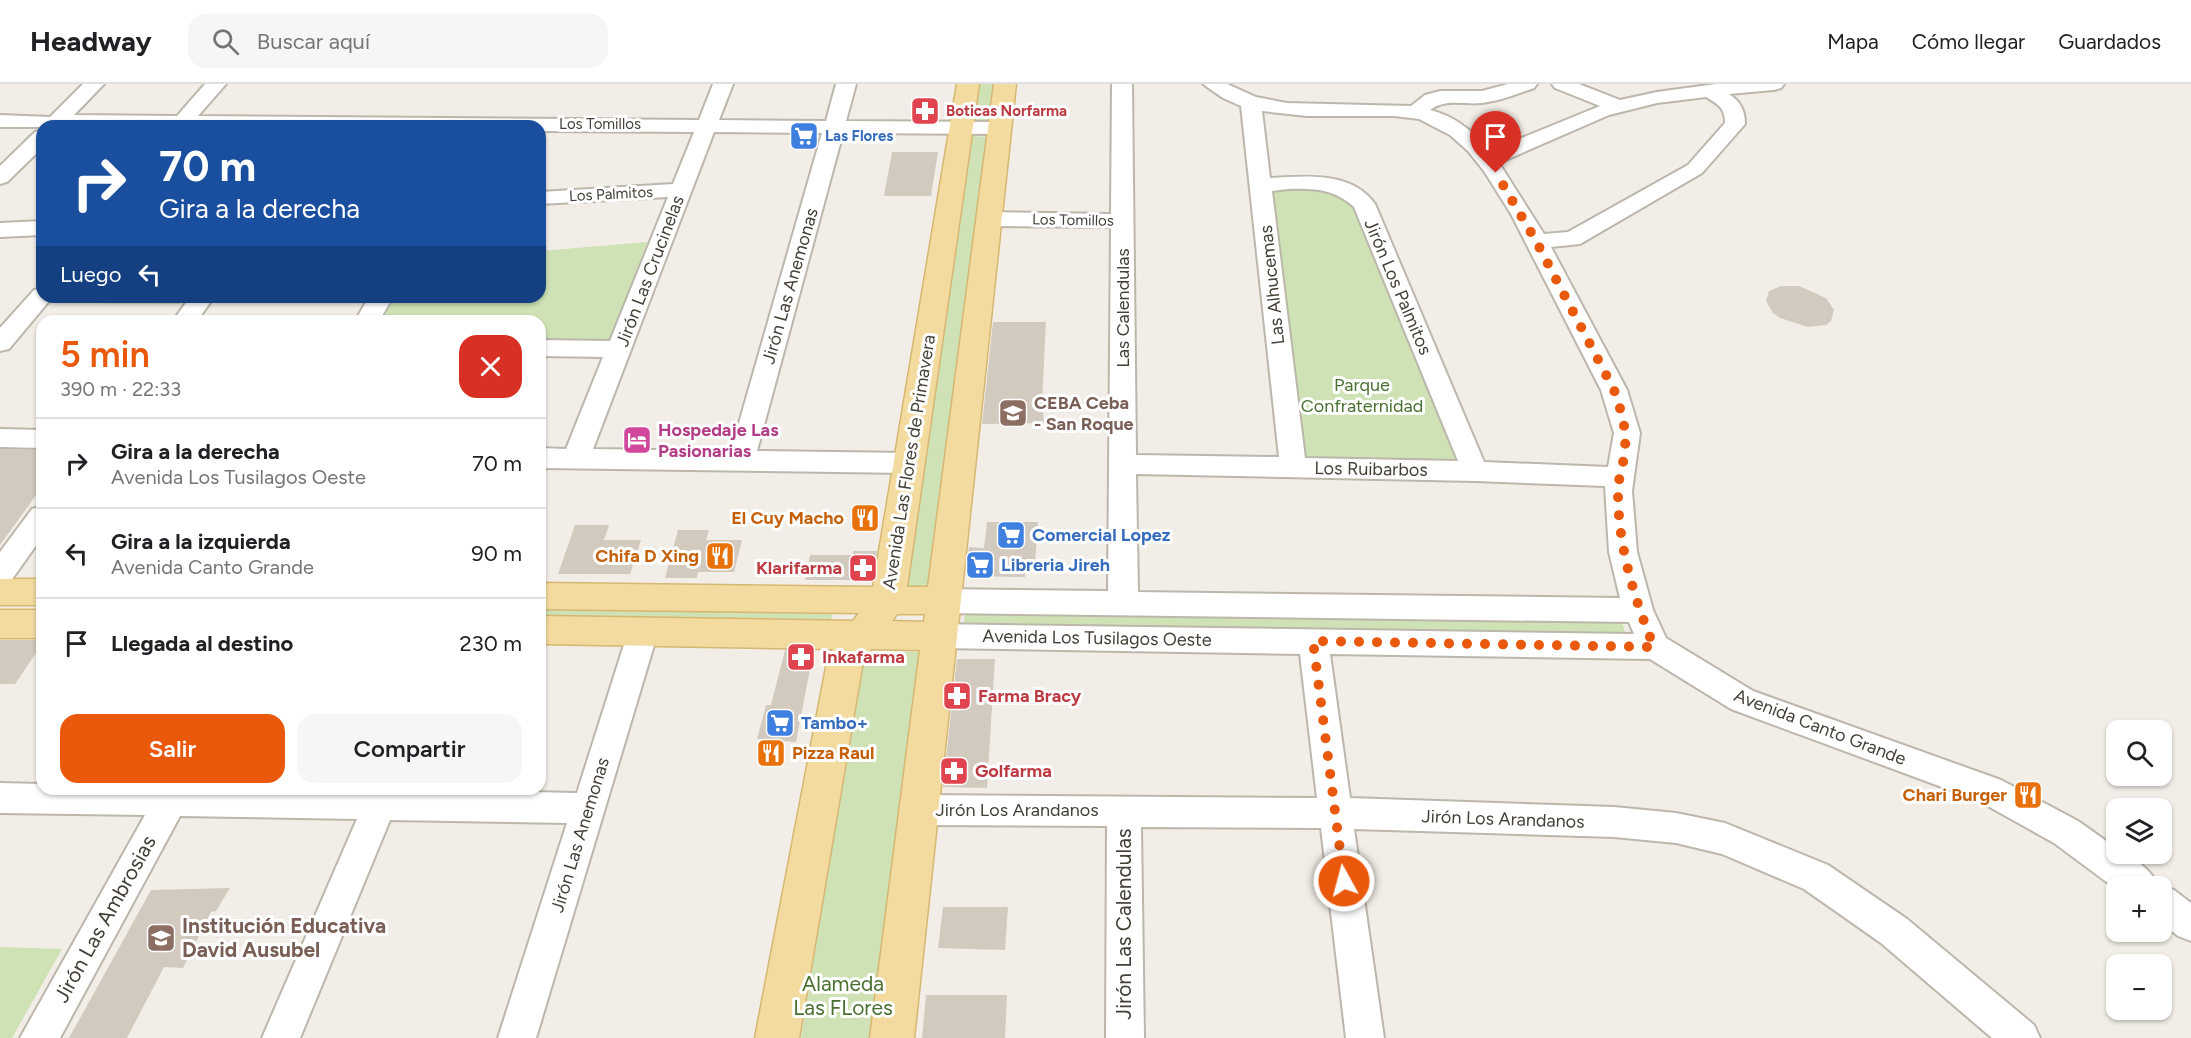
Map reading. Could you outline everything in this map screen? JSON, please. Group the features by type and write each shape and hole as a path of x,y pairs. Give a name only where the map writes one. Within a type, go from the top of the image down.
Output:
{"main road":[{"name":"Avenida Las Flores de Primavera","path":"777,1038 846,657 888,600 968,84"},
{"path":"892,1038 920,810 937,636 1005,84"},
{"path":"0,592 36,592"},
{"name":"Avenida Los Tusilagos Oeste","path":"546,596 942,601"},
{"path":"0,624 36,624"},
{"name":"Avenida Los Tusilagos Oeste","path":"546,630 937,636"}],"street":[{"path":"55,120 94,84"},
{"path":"184,120 216,84"},
{"name":"Jirón Las Crucinelas","path":"576,458 723,84"},
{"name":"Jirón Las Anemonas","path":"741,461 846,84"},
{"name":"Las Calendulas","path":"1122,84 1123,605"},
{"path":"1213,84 1239,100 1251,104 1306,110 1416,111 1439,119 1456,130 1488,160 1536,241 1614,390 1623,414 1627,433 1619,477 1621,535 1638,610 1654,647"},
{"path":"1416,111 1427,100 1445,95 1483,97 1527,84"},
{"path":"1563,84 1618,106"},
{"path":"1488,160 1618,106 1668,96 1774,84"},
{"path":"1536,241 1572,239 1602,224 1695,169 1735,124 1735,112 1729,103 1712,92"},
{"name":"Las Alhucemas","path":"1251,104 1293,467"},
{"name":"Los Tomillos","path":"546,123 706,124 837,119 961,128 999,128"},
{"name":"Los Tomillos","path":"0,121 36,125"},
{"path":"0,178 36,140"},
{"name":"Jirón Los Palmitos","path":"1261,185 1302,182 1333,184 1353,192 1364,204 1475,471"},
{"name":"Los Palmitos","path":"546,198 681,190"},
{"name":"Los Tomillos","path":"988,219 1123,221"},
{"path":"0,230 36,228"},
{"path":"0,343 36,302"},
{"path":"546,348 620,349"},
{"path":"0,438 36,439"},
{"path":"546,458 909,463"},
{"name":"Los Ruibarbos","path":"1123,464 1475,471 1619,477"},
{"path":"0,574 36,524"},
{"name":"Avenida Los Tusilagos Oeste","path":"942,601 1638,610"},
{"name":"Jirón Las Anemonas","path":"518,1038 643,632"},
{"name":"Avenida Los Tusilagos Oeste","path":"937,636 1654,647"},
{"path":"1313,641 1365,1038"},
{"name":"Avenida Canto Grande","path":"1654,647 1742,700 1989,790 2066,832 2127,876"},
{"path":"1,799 588,808"},
{"name":"Jirón Las Ambrosias","path":"39,1038 171,801"},
{"path":"281,1038 380,804"},
{"name":"Jirón Los Arandanos","path":"920,810 1336,813 1614,822 1676,828 1725,839 1816,878 1894,931 2021,1038"},
{"name":"Jirón Las Calendulas","path":"1124,810 1125,1038"},
{"path":"2172,910 2191,924"}],"green space":[{"path":"977,84 997,84 992,121 973,121"},
{"path":"969,137 987,137 930,589 903,590"},
{"name":"Parque Confraternidad","path":"1281,187 1334,189 1355,207 1460,457 1450,464 1303,461 1272,190"},
{"path":"647,242 610,342 546,342 546,315 382,315 389,303 546,303 546,250"},
{"path":"46,303 181,303 180,304"},
{"path":"546,607 828,611 832,615 831,622 546,622"},
{"path":"966,607 1621,619 1626,635 963,628"},
{"name":"Alameda Las FLores","path":"869,651 918,652 922,657 873,1038 801,1038 862,656"},
{"path":"0,947 62,949 12,1038 0,1038"}],"building":[{"path":"892,152 938,152 931,196 884,196"},
{"path":"1781,286 1799,286 1826,298 1834,310 1831,321 1826,325 1808,327 1780,318 1773,313 1766,301 1769,291"},
{"path":"993,322 1046,322 1042,403 1044,423 982,424"},
{"path":"0,449 36,450 36,495 0,545"},
{"path":"987,522 1038,522 1035,565 1026,565 1025,577 966,576 969,547 984,548"},
{"path":"575,525 609,525 604,540 641,540 630,574 558,574"},
{"path":"678,530 709,530 706,540 742,540 734,572 698,572 697,578 665,578"},
{"path":"853,551 877,551 872,580 805,580 810,555 853,555"},
{"path":"0,640 36,640 36,653 15,684 0,684"},
{"path":"785,650 805,651 812,659 796,742 757,739 766,705 771,705"},
{"path":"957,659 995,659 987,788 943,787"},
{"name":"Institución Educativa David Ausubel","path":"230,888 216,911 211,912 183,968 164,967 127,1038 69,1038 151,890"},
{"path":"943,907 1008,907 1005,950 938,948"},
{"path":"926,995 1007,995 1005,1038 922,1038"}],"place":[{"name":"Boticas Norfarma","path":"925,111"},
{"name":"Las Flores","path":"804,136"},
{"name":"CEBA Ceba - San Roque","path":"1013,413"},
{"name":"Hospedaje Las Pasionarias","path":"637,440"},
{"name":"El Cuy Macho","path":"865,518"},
{"name":"Comercial Lopez","path":"1011,535"},
{"name":"Chifa D Xing","path":"720,556"},
{"name":"Libreria Jireh","path":"980,565"},
{"name":"Klarifarma","path":"863,568"},
{"name":"Inkafarma","path":"801,657"},
{"name":"Farma Bracy","path":"957,696"},
{"name":"Tambo+","path":"780,723"},
{"name":"Pizza Raul","path":"771,753"},
{"name":"Golfarma","path":"954,771"},
{"name":"Chari Burger","path":"2028,795"},
{"name":"Institución Educativa David Ausubel","path":"161,938"}],"route":[{"path":"1344,881 1313,641 1654,647 1638,610 1623,552 1618,491 1627,433 1623,414 1614,390 1536,241 1496,173"}]}
